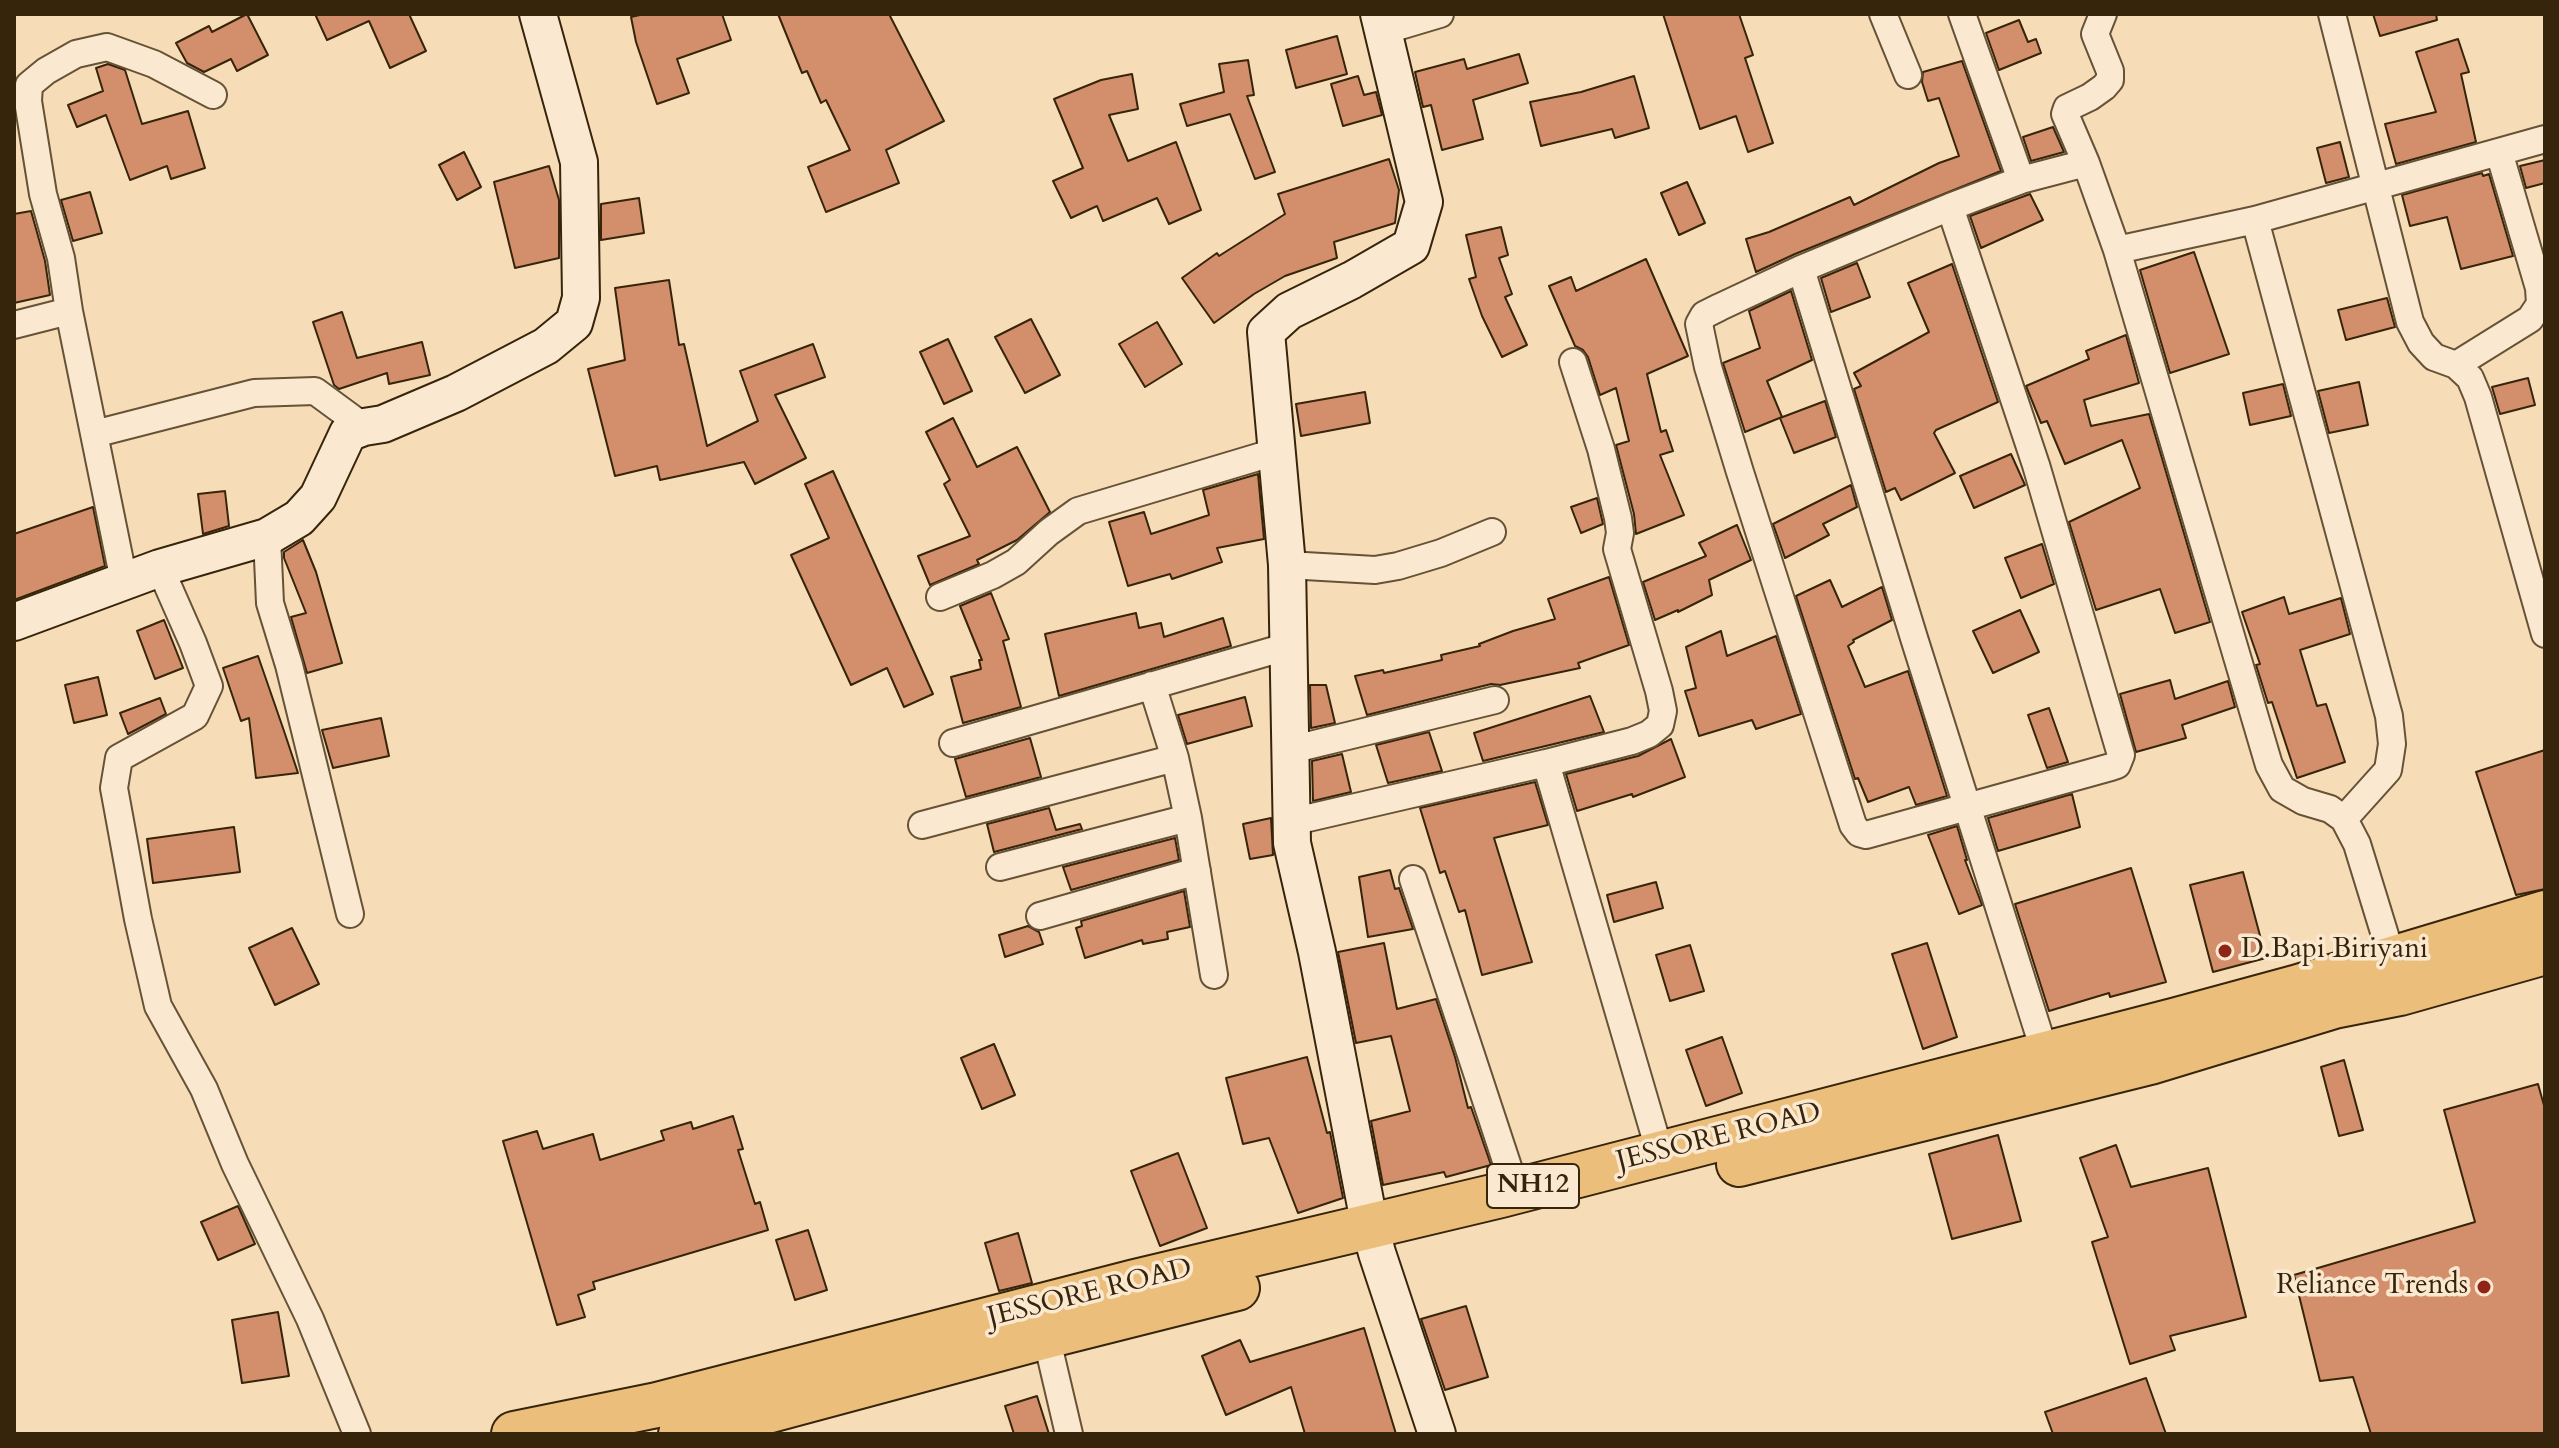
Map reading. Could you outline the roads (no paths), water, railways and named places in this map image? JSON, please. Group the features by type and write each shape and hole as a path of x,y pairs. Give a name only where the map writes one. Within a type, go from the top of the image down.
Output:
{"highway":[{"name":"JESSORE ROAD","path":"681,1434 1046,1336 1373,1240 1516,1191 2266,996 2545,913"},
{"name":"JESSORE ROAD","path":"514,1434 657,1405 1135,1282 1373,1240 2150,1062 2334,1006 2400,993 2545,952"}],"street":[{"path":"14,622 160,568 267,537 299,518 318,497 348,433 383,424 456,393 546,346 574,323 581,298 579,162 538,14"},
{"path":"1437,1434 1373,1240 1317,952 1292,843 1287,565 1266,332 1289,311 1411,246 1424,202 1381,23 1440,14"},
{"path":"1883,14 1908,75"},
{"path":"1962,14 2021,180"},
{"path":"2103,14 2095,34 2110,71 2110,80 2090,97 2067,108 2065,114 2117,250 2269,765 2282,789 2303,801 2330,809 2344,819 2357,844 2392,958"},
{"path":"2332,14 2410,322 2421,343 2434,357 2456,365 2470,378 2545,634"},
{"path":"124,581 61,258 43,194 28,101 22,84 76,54 107,47 154,64 213,95"},
{"path":"2117,250 2255,220 2545,139"},
{"path":"2456,365 2530,319 2540,304 2539,288 2499,152"},
{"path":"1950,207 2036,465 2121,755 2117,765 2111,767 1866,835 1859,833 1853,825 1740,472 1708,367 1699,324 1704,315 1801,269 1950,207 2021,180 2086,163"},
{"path":"2255,220 2389,716 2392,744 2388,770 2344,819"},
{"path":"1801,269 2045,1053"},
{"path":"14,325 69,311"},
{"path":"1291,822 1546,763 1649,734 1660,725 1663,711 1659,691 1617,549 1620,533 1618,518 1601,449 1573,362"},
{"path":"94,434 267,392 315,391 364,427"},
{"path":"940,597 1016,562 1057,525 1078,511 1275,452"},
{"path":"1287,565 1375,570 1441,553 1492,532"},
{"path":"267,537 270,603 289,665 350,914"},
{"path":"160,568 209,686 195,716 119,758 114,788 138,919 158,1006 204,1089 235,1164 310,1319 357,1434"},
{"path":"953,743 1289,646"},
{"path":"1152,685 1175,758 1188,818 1214,975"},
{"path":"1290,750 1495,700"},
{"path":"922,825 1175,758"},
{"path":"1546,763 1660,1153"},
{"path":"1000,867 1188,818"},
{"path":"1040,916 1197,871"},
{"path":"1413,879 1516,1191"},
{"path":"1046,1336 1069,1434"}],"place":[{"name":"D.Bapi Biriyani","path":"2225,951"},
{"name":"Reliance Trends","path":"2484,1287"}]}
